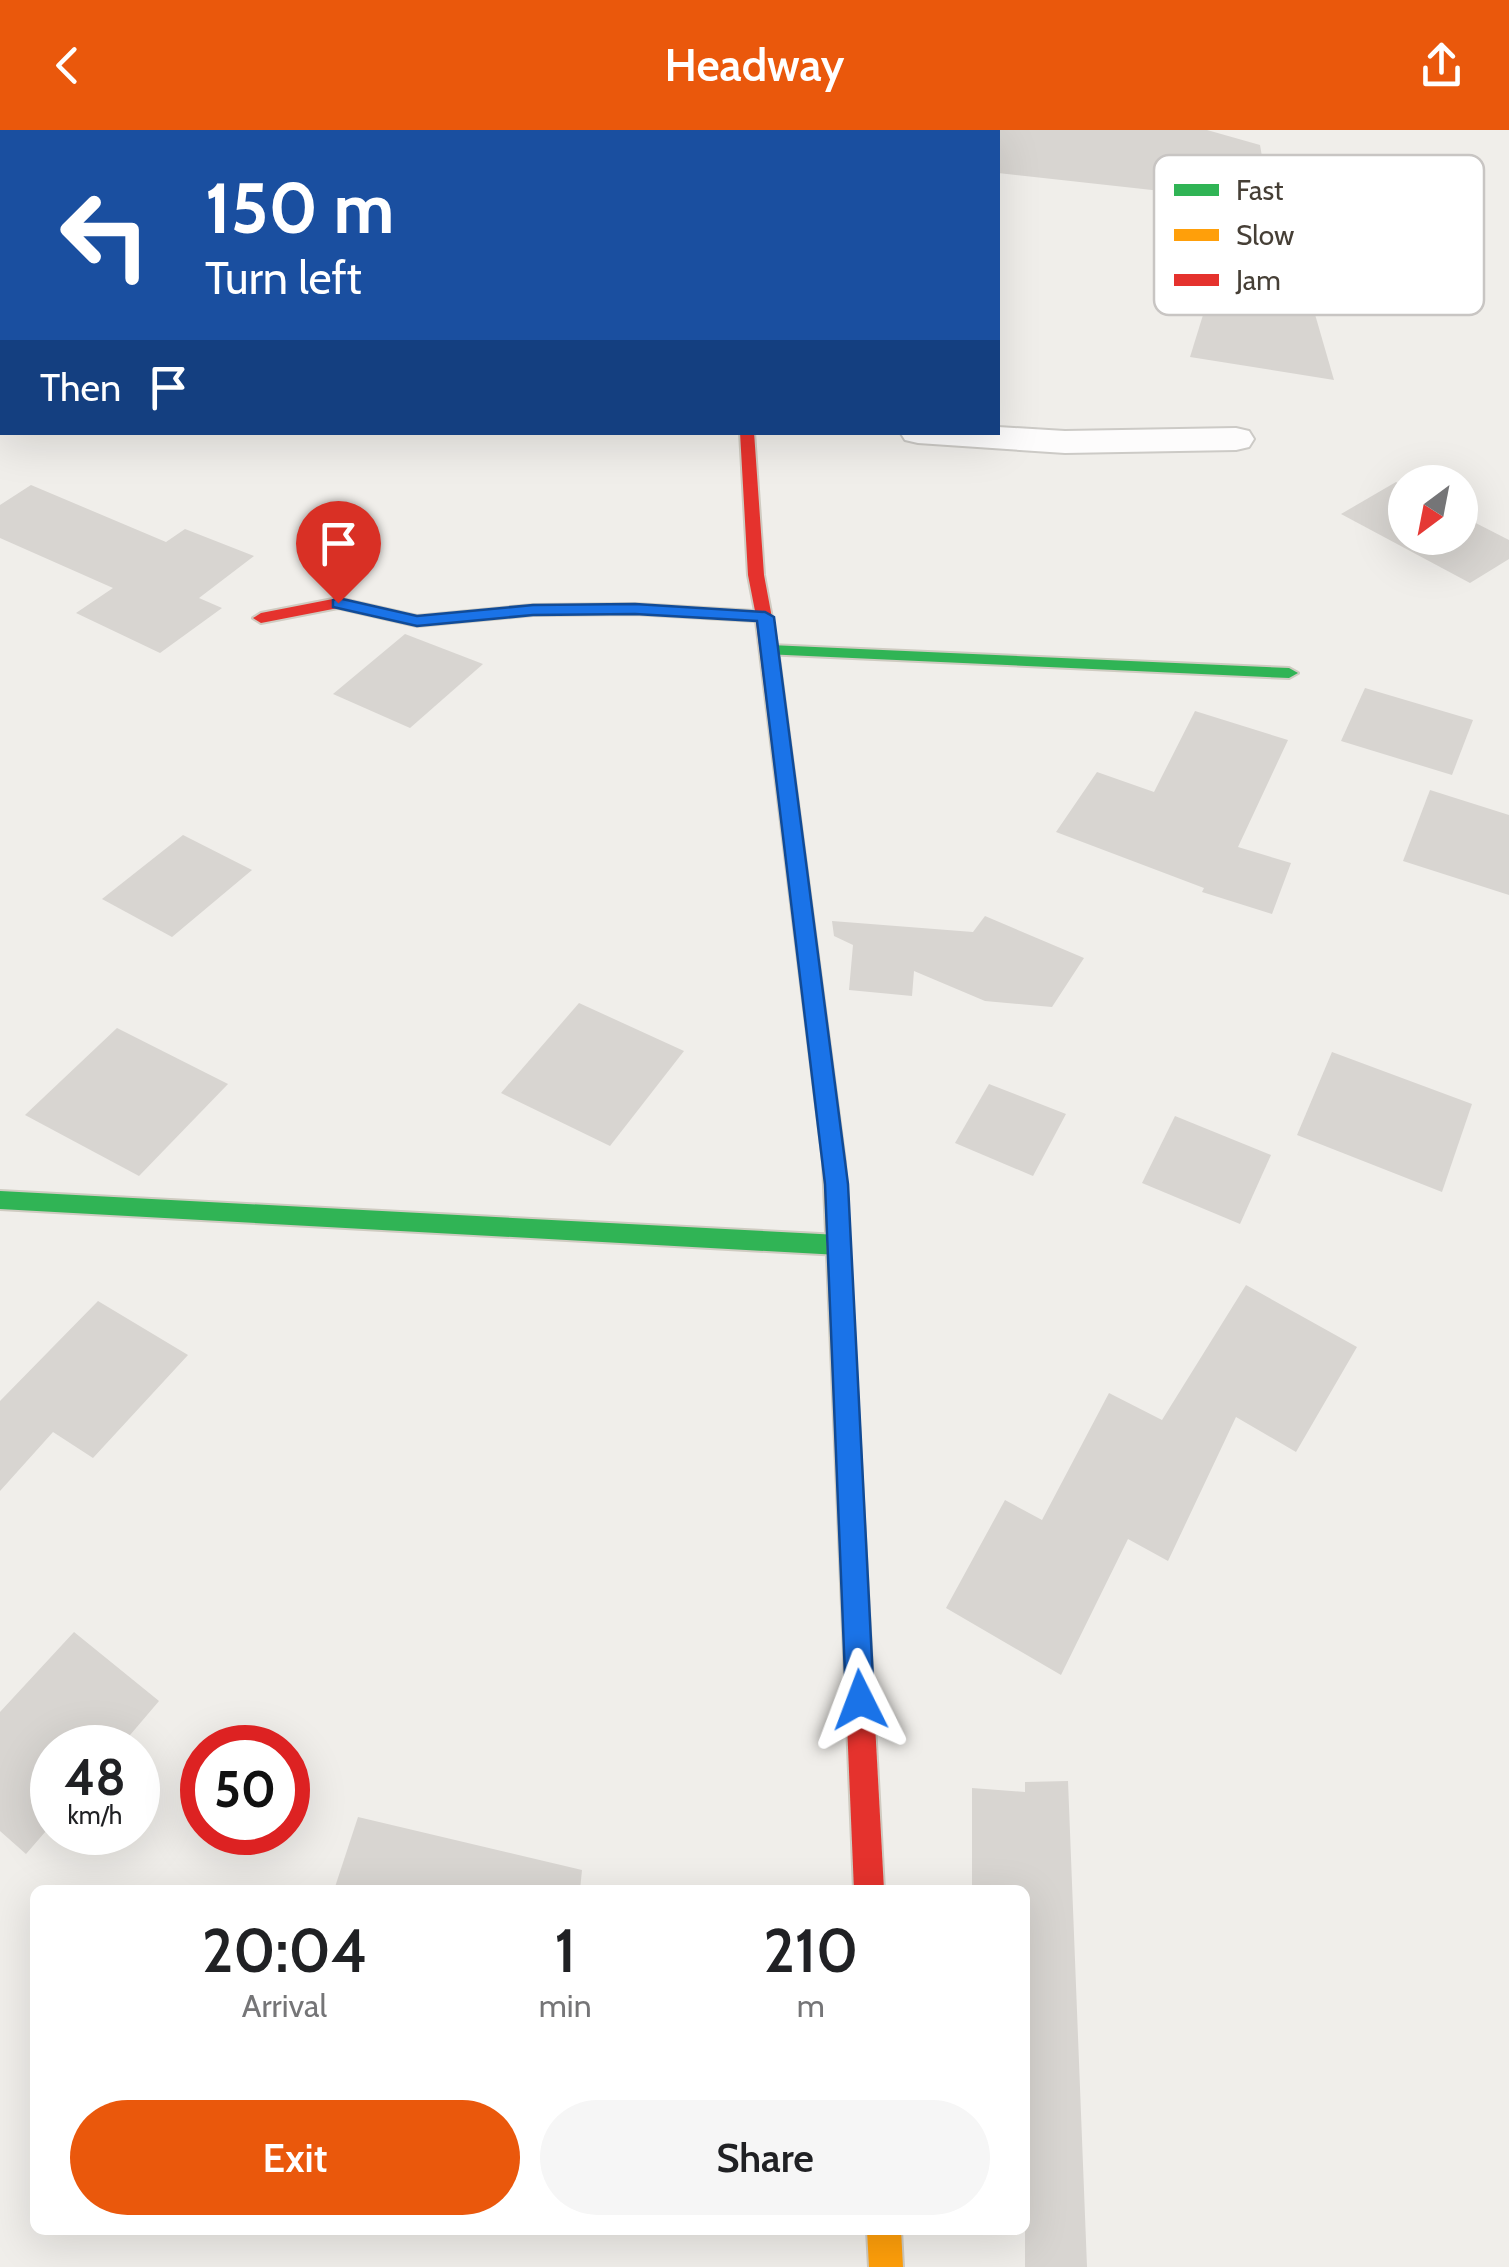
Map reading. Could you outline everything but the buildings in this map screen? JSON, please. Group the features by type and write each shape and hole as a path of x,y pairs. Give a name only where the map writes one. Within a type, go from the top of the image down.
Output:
{"street":[{"path":"746,435 756,574 770,650 836,1184 869,1885"},
{"path":"962,435 1065,442 1236,440"},
{"path":"261,618 338,603 417,621 533,610 635,609 765,617"},
{"path":"770,650 1289,673"},
{"path":"0,1200 839,1245"},
{"path":"884,2235 886,2267"}],"traffic: fast":[{"path":"770,650 1289,673"},
{"path":"0,1200 839,1245"}],"traffic: slow":[{"path":"834,1162 861,1724"},
{"path":"884,2235 886,2267"}],"traffic: jam":[{"path":"747,435 756,575 770,650 834,1162"},
{"path":"261,618 338,603 417,621 533,610 635,609 765,617"},
{"path":"861,1724 869,1885"}],"route":[{"path":"338,603 417,621 533,610 635,609 765,617 836,1184 860,1700"}]}
